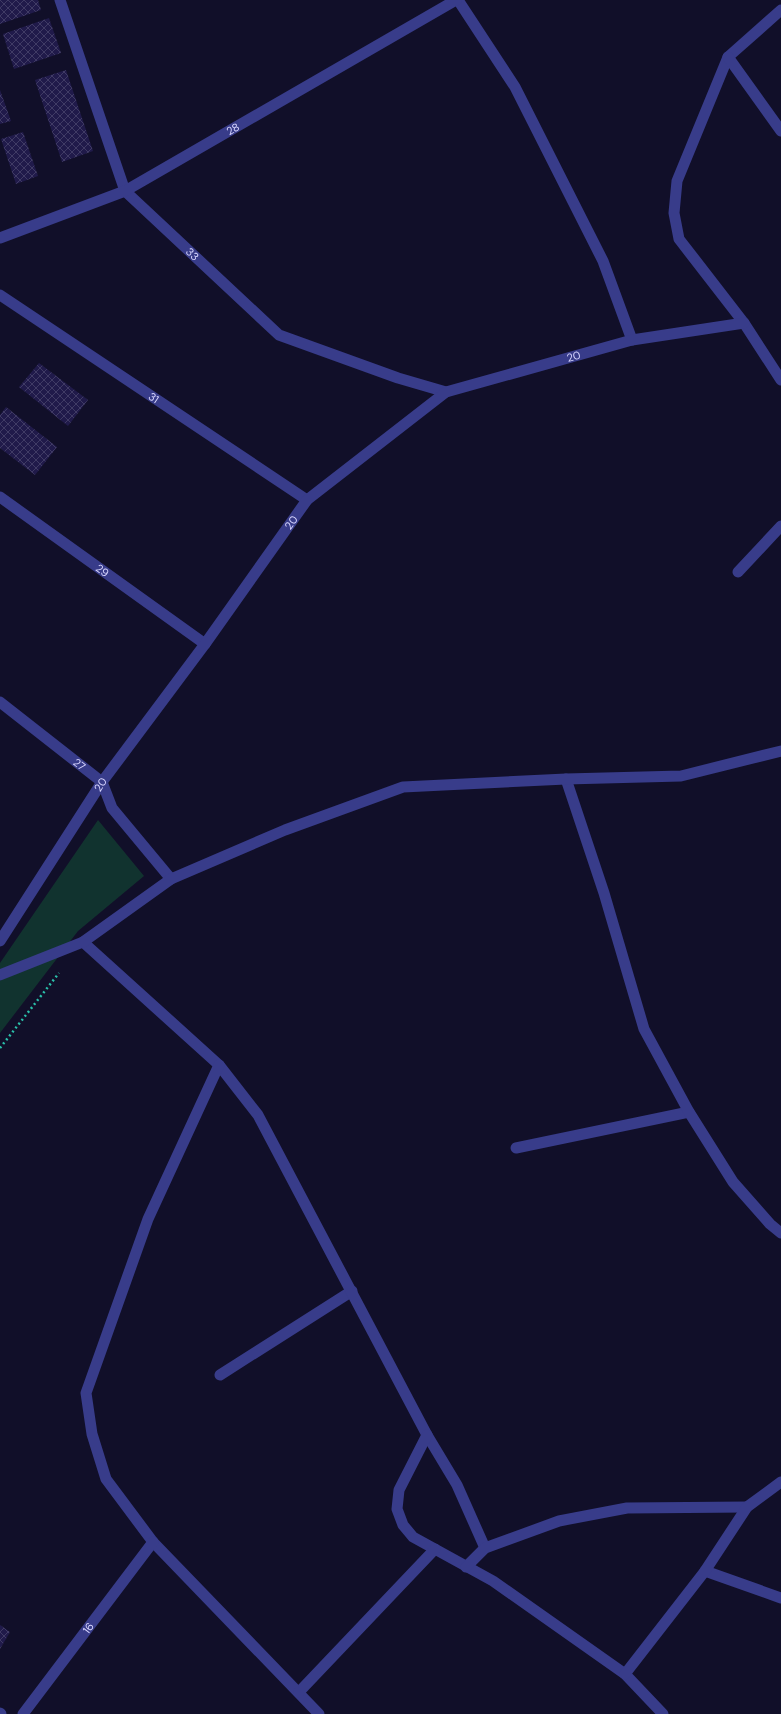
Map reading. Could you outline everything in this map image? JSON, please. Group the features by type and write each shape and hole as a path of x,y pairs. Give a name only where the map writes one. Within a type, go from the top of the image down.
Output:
{"street":[{"name":"33","path":"60,0 125,191 279,335 398,378 446,392"},
{"name":"28","path":"0,238 125,191 457,0"},
{"path":"457,0 515,86 603,261 632,340"},
{"path":"781,10 728,57 677,181 674,213 679,239 744,323 781,380"},
{"path":"728,57 781,131"},
{"name":"31","path":"0,295 307,500"},
{"name":"20","path":"0,941 102,782 205,644 307,500 446,392 632,340 744,323"},
{"name":"29","path":"0,497 205,644"},
{"path":"738,572 781,526"},
{"name":"27","path":"0,702 102,782"},
{"path":"0,975 83,942 171,879 285,830 403,787 566,779 681,776 781,751"},
{"path":"566,779 604,893 644,1028 689,1112 733,1182 770,1224 781,1233"},
{"path":"102,782 112,808 171,879"},
{"path":"83,942 219,1065 258,1115 427,1435 457,1485 485,1548"},
{"path":"219,1065 148,1219 86,1393 92,1434 106,1479 153,1542 319,1714"},
{"path":"516,1148 689,1112"},
{"path":"220,1375 352,1291"},
{"path":"427,1435 399,1490 397,1509 403,1525 413,1537 493,1581 625,1674 663,1714"},
{"path":"625,1674 705,1571 747,1507 781,1482"},
{"path":"466,1567 485,1548 559,1521 627,1508 747,1507"},
{"name":"16","path":"23,1714 153,1542"},
{"path":"299,1692 435,1549"},
{"path":"705,1571 781,1598"}],"path":[{"path":"0,1048 64,967"}],"green space":[{"path":"98,820 144,876 78,931 0,1033 0,963"}],"building":[{"path":"0,0 38,0 41,10 0,24"},
{"path":"49,18 61,53 14,69 3,34"},
{"path":"66,70 93,151 62,162 35,80"},
{"path":"0,90 11,121 0,124"},
{"path":"23,132 38,176 16,184 1,139"},
{"path":"39,363 88,400 68,426 19,387"},
{"path":"6,407 57,447 35,475 0,448 0,415"},
{"path":"0,1625 10,1632 0,1649"}]}
